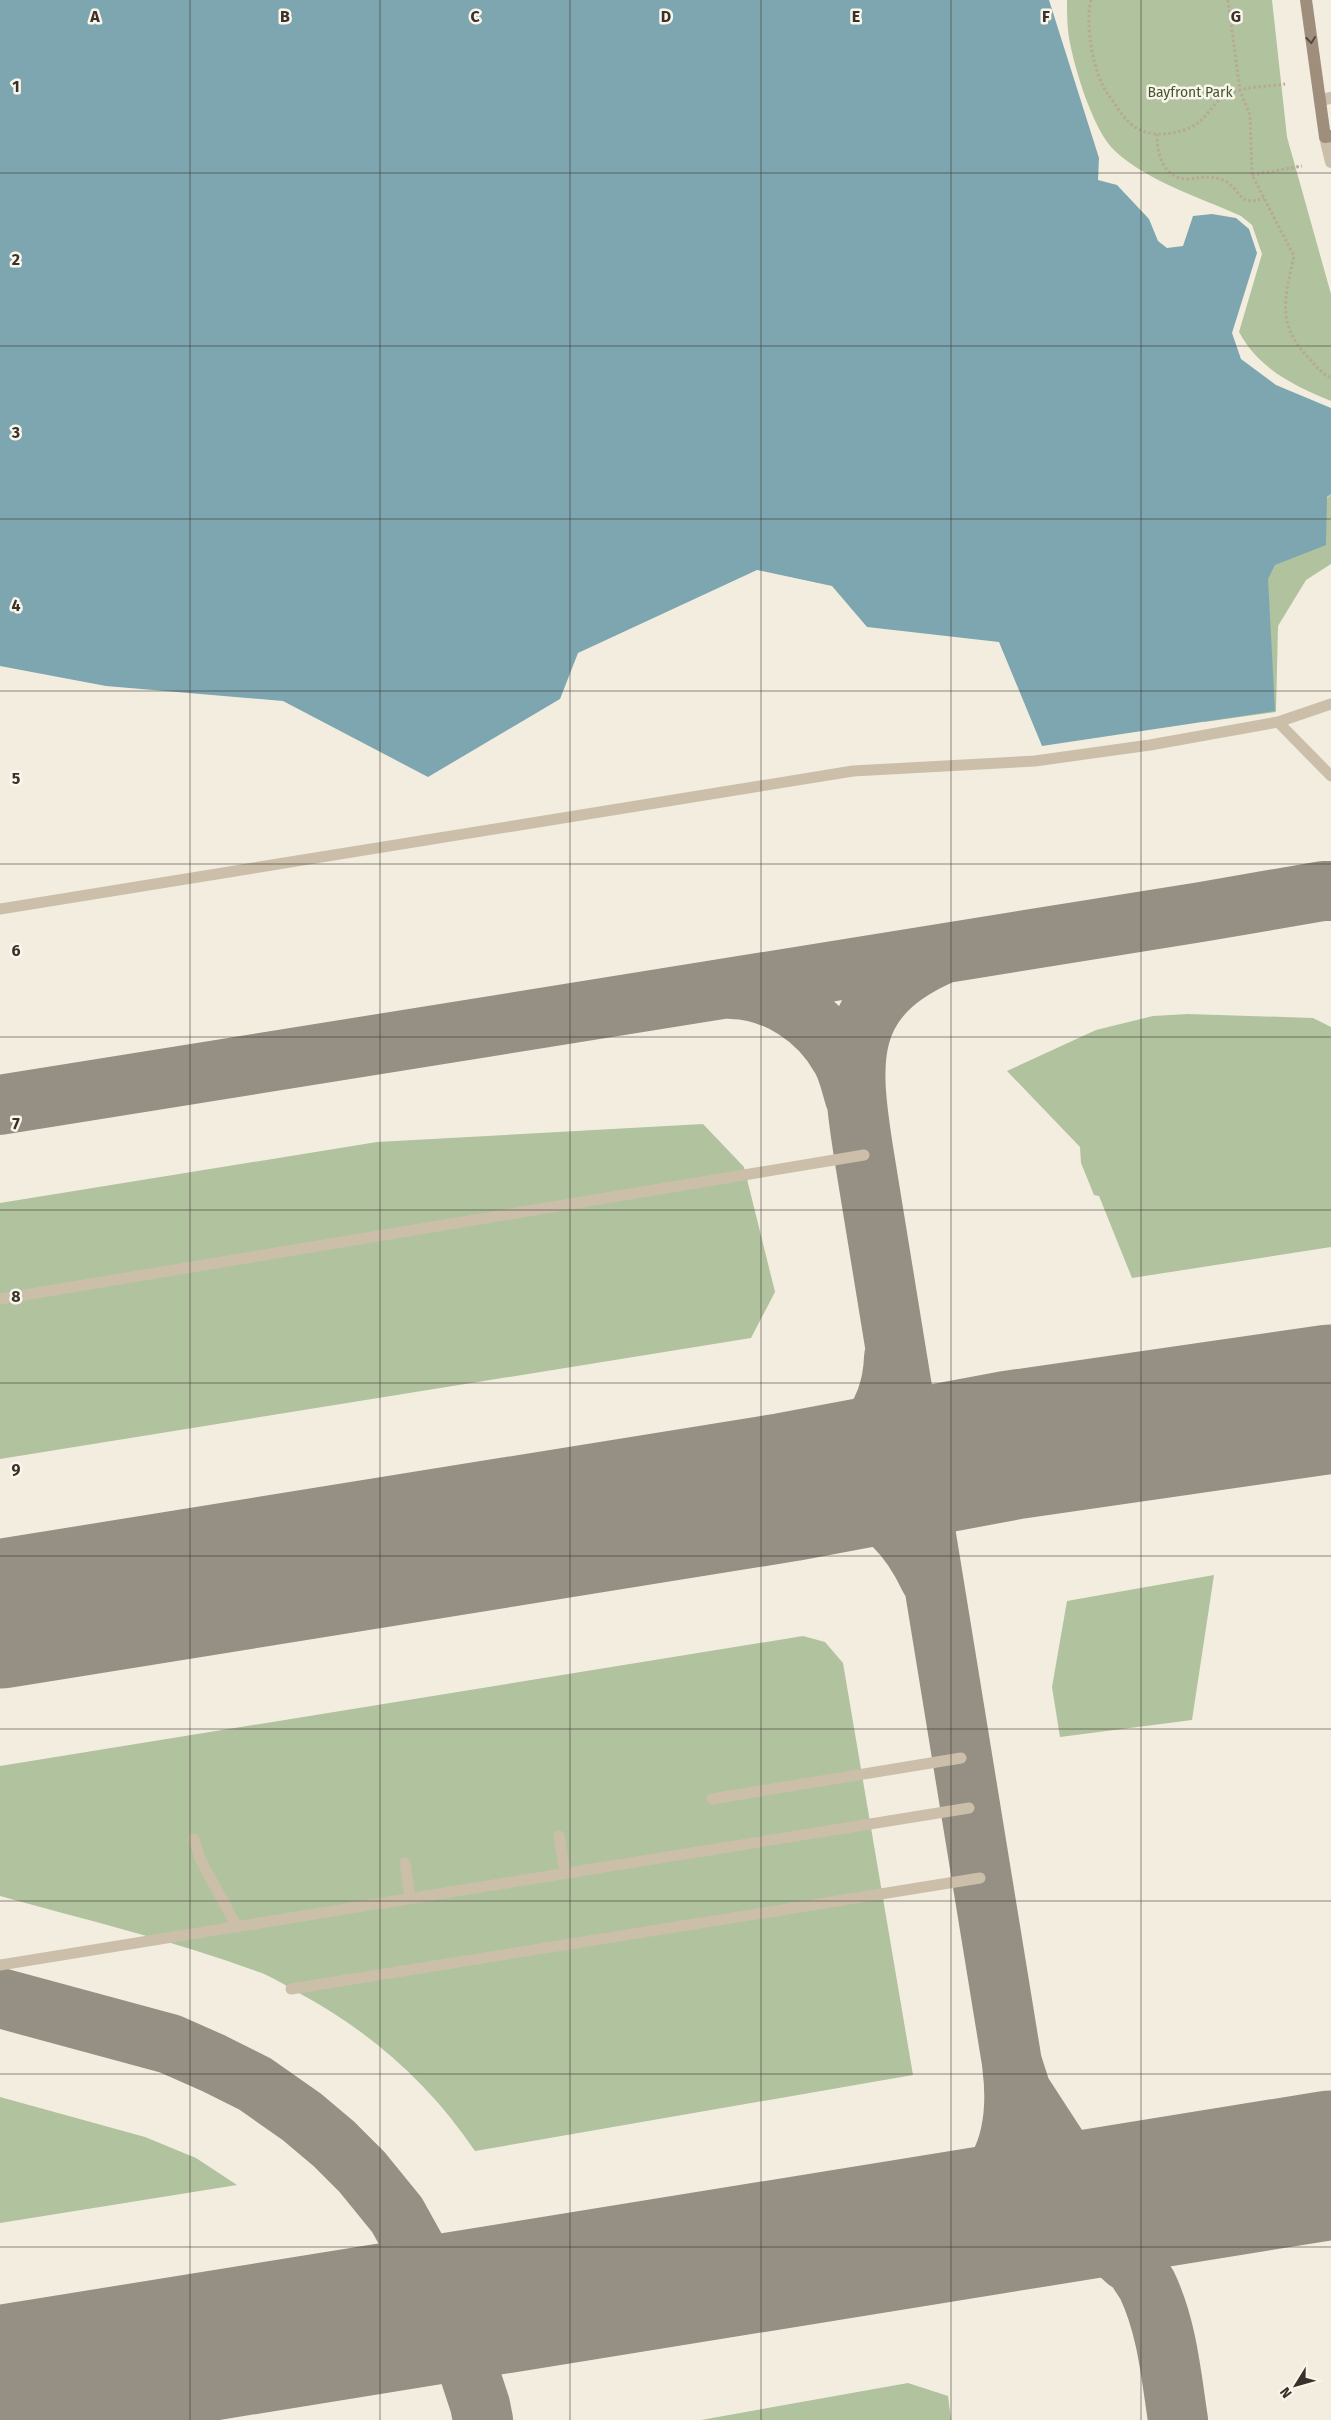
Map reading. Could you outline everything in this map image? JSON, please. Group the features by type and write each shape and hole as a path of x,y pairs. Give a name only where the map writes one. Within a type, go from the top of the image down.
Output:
{"main road":[{"path":"1306,0 1325,99 1328,136"}],"street":[{"path":"1328,136 1331,162"}],"lane":[{"path":"0,909 853,772 910,766 1035,761 1150,744 1278,722 1331,704"},
{"path":"1278,722 1331,776"},
{"path":"0,1299 864,1155"},
{"path":"712,1799 961,1758"},
{"path":"0,1965 969,1808"},
{"path":"559,1836 565,1873"},
{"path":"194,1839 200,1859 237,1927"},
{"path":"405,1863 410,1898"},
{"path":"291,1989 980,1878"}],"path":[{"path":"1091,0 1090,30 1093,54 1103,88 1131,125 1145,132 1157,134 1188,129 1200,122 1225,96 1240,91 1285,84"},
{"path":"1228,0 1240,91 1250,115 1252,175 1294,256 1285,294 1284,310 1288,330 1295,345 1323,374 1331,378"},
{"path":"1157,134 1159,154 1169,172 1186,179 1202,176 1224,181 1244,200 1254,202 1264,198"},
{"path":"1252,175 1302,166"}],"green space":[{"name":"Bayfront Park","path":"1067,0 1272,0 1287,137 1331,294 1331,401 1290,382 1267,366 1256,356 1239,332 1262,254 1252,225 1241,216 1143,172 1128,162 1107,142 1092,114 1075,65 1068,33"},
{"path":"1331,494 1331,564 1306,580 1278,626 1276,712 1204,722 1252,574"},
{"path":"1188,1014 1313,1018 1331,1027 1331,1247 1132,1278 1099,1196 1094,1195 1081,1163 1080,1147 1007,1071 1096,1030 1153,1016"},
{"path":"703,1124 744,1167 775,1292 751,1338 0,1459 0,1203 377,1142"},
{"path":"1214,1575 1192,1720 1060,1737 1052,1687 1067,1601"},
{"path":"803,1636 825,1642 843,1663 913,2075 475,2151 438,2103 397,2061 374,2042 325,2008 274,1979 195,1950 0,1896 0,1766"},
{"path":"0,2097 145,2137 196,2158 237,2185 0,2223"},
{"path":"908,2383 948,2396 951,2420 701,2420"}],"water":[{"path":"0,0 1049,0 1099,158 1098,180 1117,185 1149,219 1158,241 1167,248 1183,246 1193,216 1212,214 1236,218 1249,229 1257,253 1232,333 1241,359 1276,385 1331,408 1331,494 1327,497 1326,545 1275,565 1268,579 1275,711 1042,746 999,642 867,627 832,586 757,570 578,653 560,699 428,777 283,701 106,686 0,666"}],"taxiway":[{"path":"0,1105 1331,891"},
{"path":"945,953 911,970 887,990 870,1011 860,1035 856,1061 856,1090 864,1155 1012,2063 1021,2091 1147,2285 1164,2334 1178,2420"},
{"path":"731,989 748,991 780,1001 795,1009 821,1030 841,1058 855,1098"},
{"path":"788,1487 829,1465 862,1438 875,1422 885,1403 891,1382 894,1357"},
{"path":"788,1487 835,1494 871,1508 883,1516 905,1538 915,1551 930,1579"},
{"path":"0,1998 170,2044 255,2084 302,2117 334,2144 362,2172 397,2215 448,2307 480,2405 483,2420"},
{"path":"918,2227 962,2205 988,2182 998,2167 1005,2151 1013,2117 1014,2081 1012,2064"},
{"path":"1254,2176 1307,2153 1331,2134"},
{"path":"903,2233 942,2232 1017,2222 1040,2221 1062,2224 1084,2231 1106,2243 1127,2261"}],"runway":[{"path":"0,1614 788,1487 1012,1445 1331,1399"},
{"path":"0,2380 1331,2165"}]}
